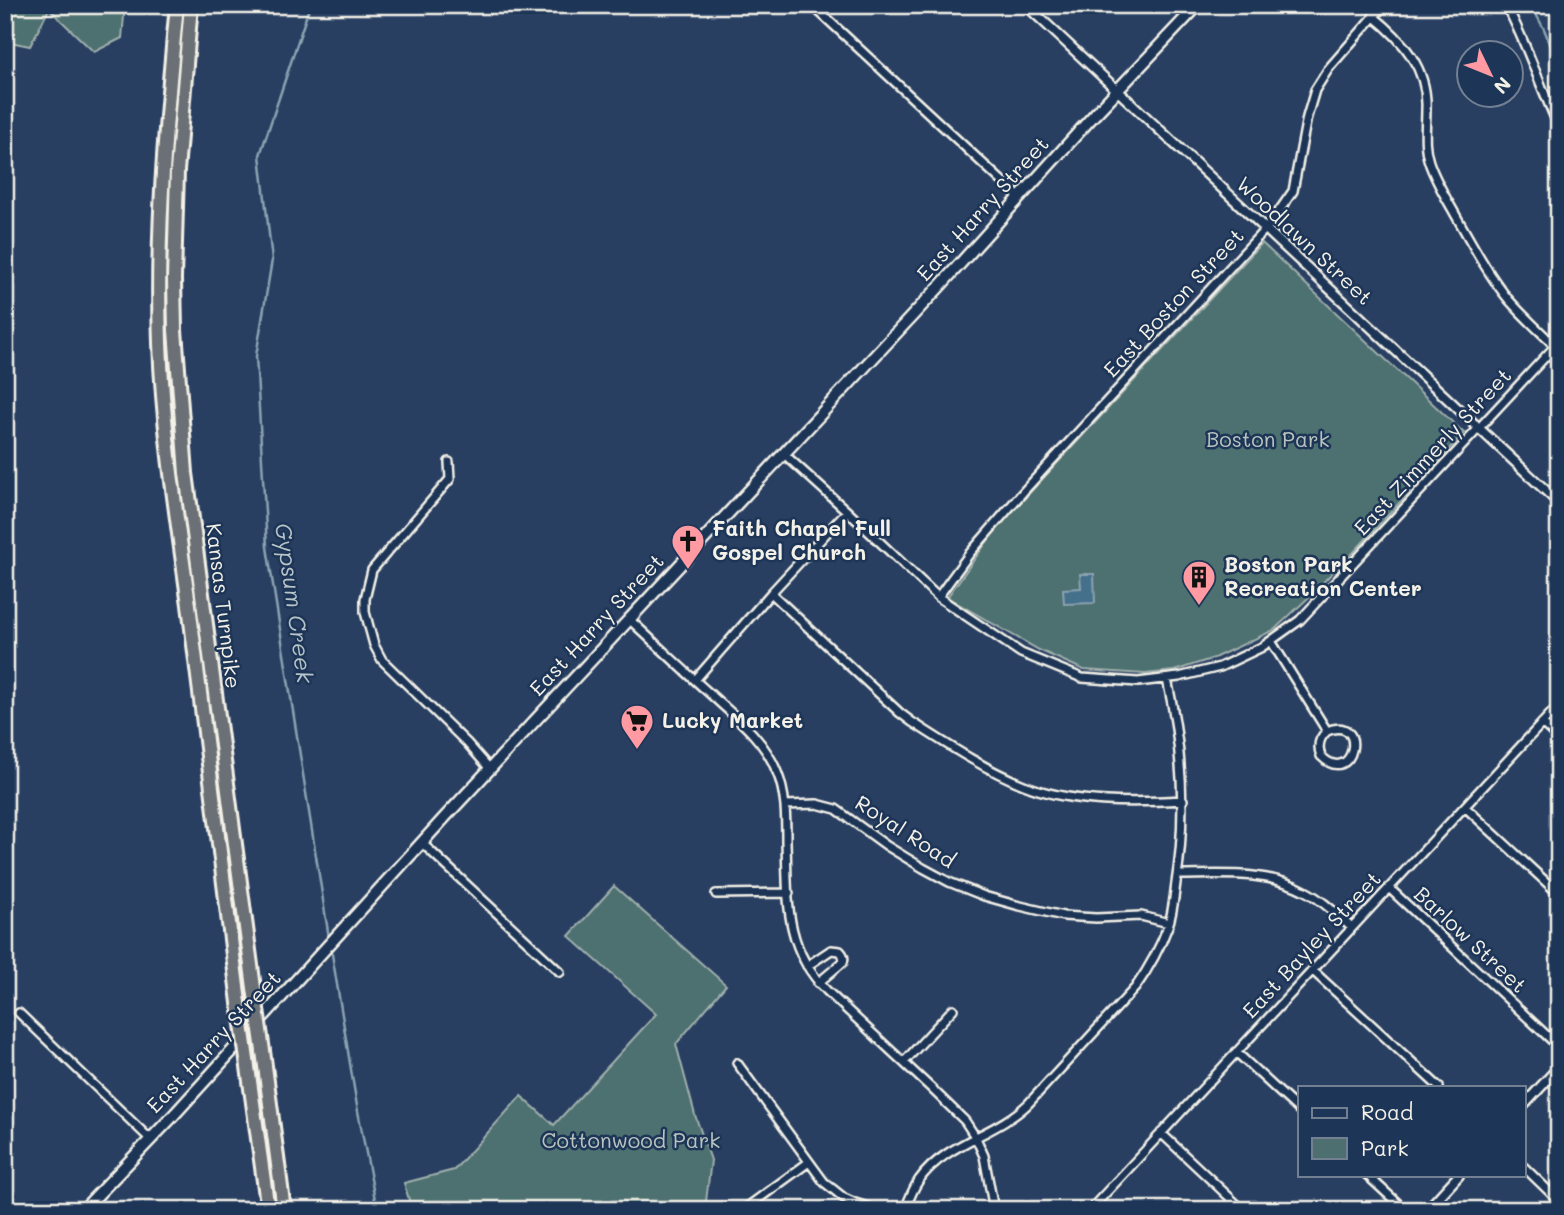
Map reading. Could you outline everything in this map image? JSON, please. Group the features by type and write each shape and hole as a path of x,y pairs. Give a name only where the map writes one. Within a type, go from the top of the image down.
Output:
{"highway":[{"name":"Kansas Turnpike","path":"177,5 164,138 159,229 160,344 164,399 173,489 268,1210"},
{"name":"Kansas Turnpike","path":"191,5 174,227 175,330 186,473 284,1210"}],"main road":[{"name":"East Harry Street","path":"83,1210 1198,5"}],"street":[{"path":"812,5 1020,198"},
{"name":"Woodlawn Street","path":"1026,5 1559,503"},
{"path":"1036,15 1046,5"},
{"name":"East Boston Street","path":"938,597 970,553 1028,486 1266,230 1293,191 1315,90 1329,68 1384,5"},
{"path":"1506,5 1559,127"},
{"path":"1373,16 1410,52 1418,68 1426,93 1426,149 1429,163 1443,194 1472,245 1509,300 1558,346"},
{"name":"East Zimmerly Street","path":"1167,679 1220,667 1271,641 1300,620 1558,346"},
{"path":"783,453 938,597 1021,653 1083,678 1138,682 1167,679 1182,770 1178,874 1169,923 1148,969 1119,1006 1020,1111 936,1161 915,1187 905,1210"},
{"path":"450,462 450,479 372,570 365,598 365,612 374,645 382,660 490,769"},
{"path":"695,680 847,511"},
{"path":"771,593 900,713 1000,775 1027,786 1070,797 1118,801 1182,800"},
{"path":"629,619 751,732 766,750 777,772 785,805 793,934 800,955 818,983 958,1113 976,1138 986,1164 994,1210"},
{"path":"1271,641 1327,731"},
{"name":"East Bayley Street","path":"1090,1210 1559,705"},
{"path":"1542,723 1559,739"},
{"path":"1341,729 1353,740 1351,755 1341,763 1330,762 1321,755 1319,742 1327,731 1341,729"},
{"name":"Royal Road","path":"785,805 817,804 836,808 887,846 923,868 948,882 984,896 1063,916 1141,916 1169,923"},
{"path":"1465,807 1559,894"},
{"path":"422,843 560,972"},
{"path":"1178,874 1276,879 1317,898 1352,928"},
{"name":"Barlow Street","path":"1389,888 1559,1047"},
{"path":"716,894 789,893"},
{"path":"807,966 831,950 840,951 845,958 818,983"},
{"path":"1312,970 1438,1086"},
{"path":"904,1062 953,1009"},
{"path":"19,1013 150,1139"},
{"path":"1236,1052 1298,1109"},
{"path":"737,1063 809,1162 833,1190 855,1203 877,1210"},
{"path":"1526,1103 1559,1067"},
{"path":"1161,1133 1243,1210"},
{"path":"743,1210 809,1162"},
{"path":"1526,1169 1559,1201"},
{"path":"1368,1176 1405,1210"},
{"path":"1426,1210 1458,1176"}],"green space":[{"path":"5,5 125,5 122,38 94,52 49,9 30,46 5,41"},
{"name":"Boston Park","path":"1262,243 1464,433 1336,572 1274,630 1214,658 1174,671 1145,674 1084,670 1039,650 950,599 948,596 997,528"},
{"name":"Cottonwood Park","path":"614,886 726,985 676,1044 695,1115 711,1160 705,1210 412,1210 404,1183 454,1170 521,1096 554,1125 656,1014 569,936"}],"water":[{"path":"1080,574 1094,574 1095,603 1064,604 1063,589 1081,588"}],"waterway":[{"name":"Gypsum Creek","path":"310,5 260,155 272,260 256,356 267,547 329,938"},
{"path":"1531,5 1559,66"},
{"name":"Gypsum Creek","path":"331,948 377,1210"}],"place":[{"name":"Faith Chapel Full Gospel Church","path":"688,571"},
{"name":"Boston Park Recreation Center","path":"1199,607"},
{"name":"Lucky Market","path":"637,751"}]}
